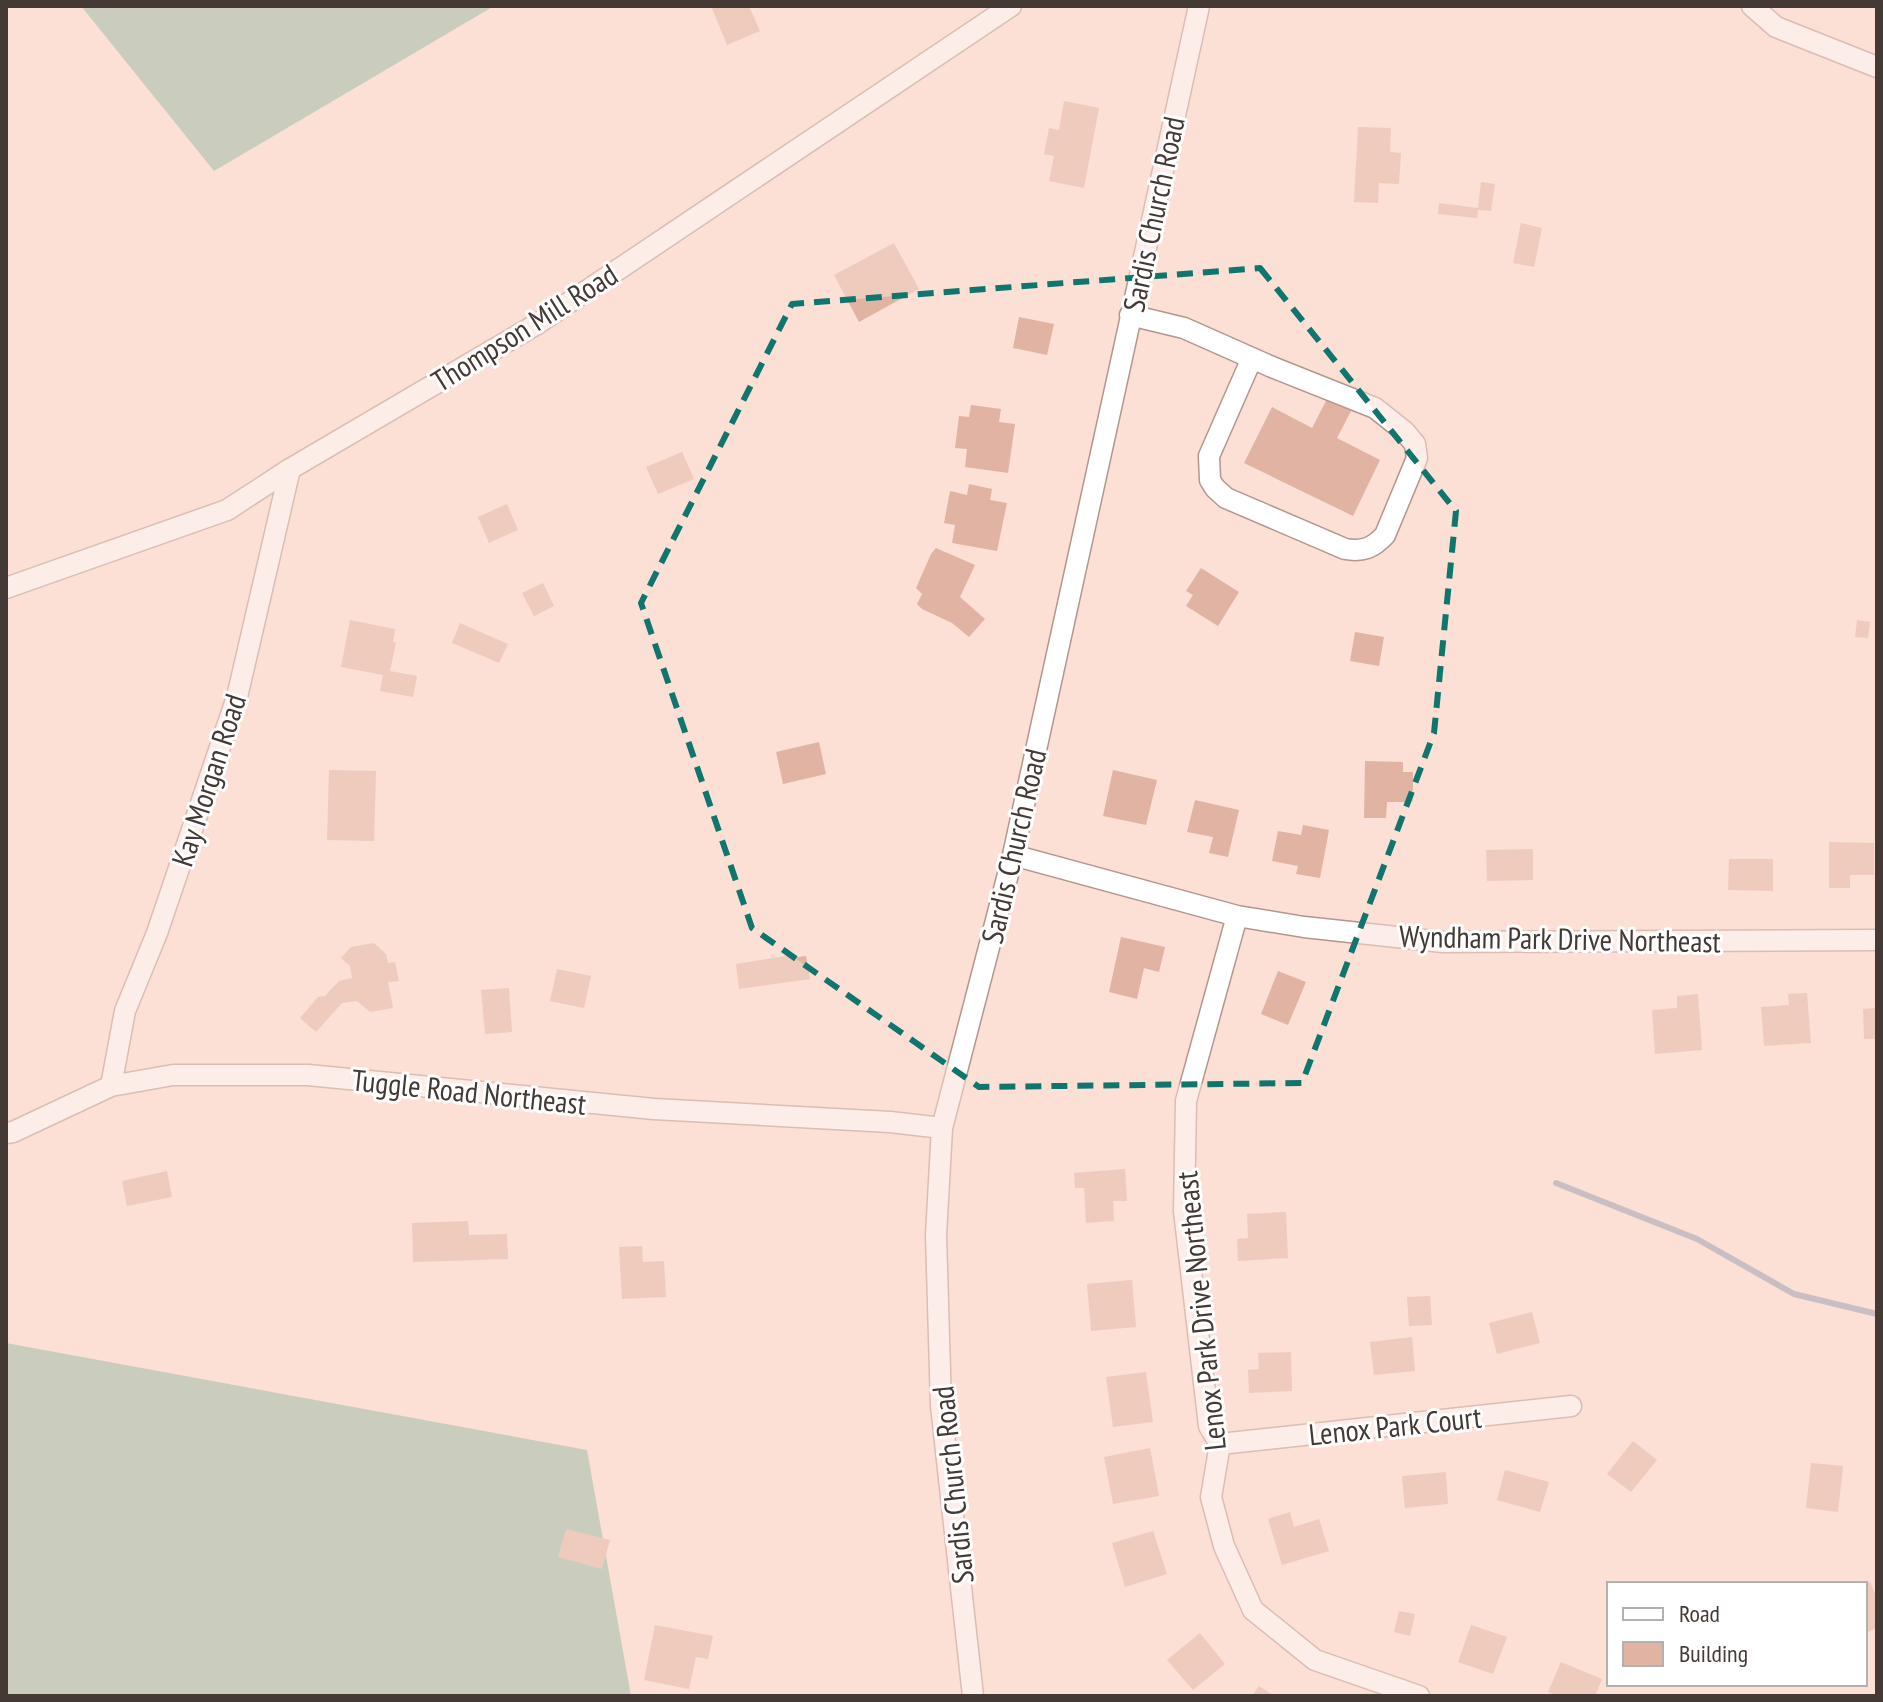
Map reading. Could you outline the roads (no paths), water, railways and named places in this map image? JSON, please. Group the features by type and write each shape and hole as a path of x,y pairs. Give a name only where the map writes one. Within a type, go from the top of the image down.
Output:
{"street":[{"name":"Thompson Mill Road","path":"6,588 227,510 290,469 537,324 1011,6"},
{"name":"Sardis Church Road","path":"973,1696 941,1406 936,1235 942,1128 1013,855 1199,6"},
{"path":"1752,6 1776,27 1877,67"},
{"path":"1130,315 1184,328 1375,408 1404,431 1415,444 1417,458 1385,535 1376,544 1357,551 1345,549 1226,498 1215,488 1210,480 1209,456 1252,358"},
{"name":"Kay Morgan Road","path":"111,1086 125,1011 157,933 237,697 290,469"},
{"name":"Wyndham Park Drive Northeast","path":"1013,855 1237,916 1304,927 1443,942 1877,940"},
{"name":"Lenox Park Drive Northeast","path":"1237,916 1186,1101 1184,1211 1209,1426 1220,1444 1211,1497 1224,1546 1253,1610 1315,1660 1419,1696"},
{"name":"Tuggle Road Northeast","path":"6,1133 111,1086 173,1075 308,1075 654,1109 890,1122 942,1128"},
{"name":"Lenox Park Court","path":"1220,1444 1571,1406"}],"waterway":[{"path":"1556,1183 1697,1239 1794,1294 1877,1314"}]}
